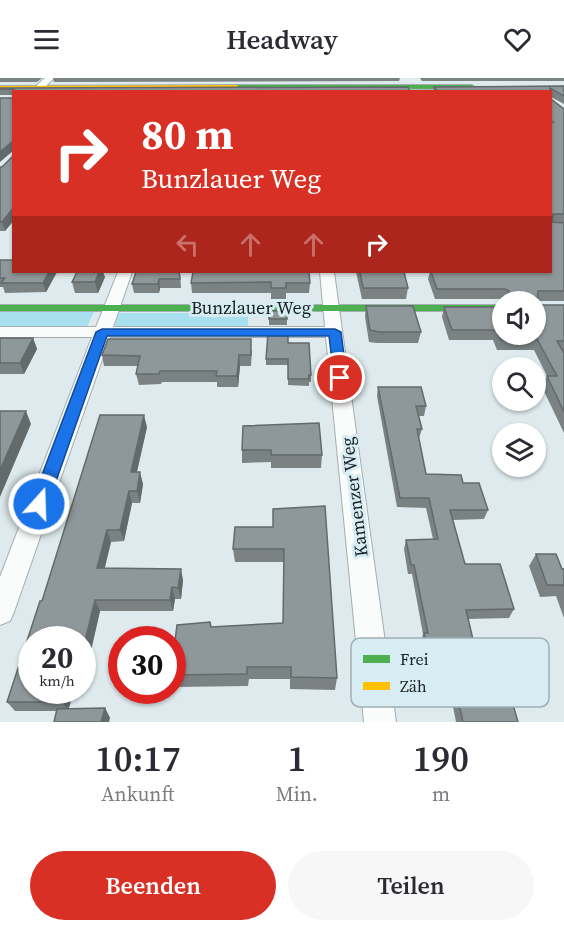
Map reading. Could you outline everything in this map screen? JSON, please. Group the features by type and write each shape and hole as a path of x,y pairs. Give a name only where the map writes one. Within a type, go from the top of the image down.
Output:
{"street":[{"path":"0,88 45,83 72,89 306,89 390,83 421,89 490,87"},
{"path":"0,612 125,273"},
{"name":"Kamenzer Weg","path":"327,273 370,638"},
{"name":"Bunzlauer Weg","path":"0,308 492,308"},
{"name":"Bunzlauer Weg","path":"0,332 335,332"},
{"name":"Kamenzer Weg","path":"378,707 380,722"}],"shaded area":[{"path":"0,312 94,312 87,327 0,327"},
{"path":"119,313 248,313 248,328 114,328"}],"building":[{"path":"564,86 564,96 550,88 550,90 436,90 434,87"},
{"path":"408,87 409,90 14,90 0,88"},
{"path":"0,98 12,98 12,142 0,152"},
{"path":"552,100 564,109 564,214 553,214 552,222"},
{"path":"12,157 12,210 0,222 0,167"},
{"path":"552,222 564,223 564,291 509,291 505,289 437,289 431,273 552,273"},
{"path":"0,260 12,260 12,273 48,273 43,283 1,283 5,278 0,278"},
{"path":"76,273 99,273 95,282 72,282"},
{"path":"136,273 179,273 180,279 159,279 158,284 132,284"},
{"path":"193,273 309,273 310,283 286,283 286,288 271,288 271,282 191,283"},
{"path":"360,273 404,273 408,288 363,288"},
{"path":"546,305 564,305 564,341 557,341 564,353 564,412 547,376 557,376 540,345 546,345"},
{"path":"366,306 413,306 421,332 370,330"},
{"path":"444,307 492,307 492,330 452,330"},
{"path":"269,311 287,311 287,319 269,319"},
{"path":"268,333 288,333 288,343 309,343 311,375 309,379 288,379 288,359 266,359"},
{"path":"0,338 33,338 20,363 0,363"},
{"path":"108,339 251,339 251,355 239,355 237,376 216,376 217,371 160,371 159,374 136,374 140,356 102,355"},
{"path":"378,387 421,387 426,406 416,406 422,429 417,429 426,474 461,475 463,483 479,483 488,510 450,510 465,564 500,564 514,609 466,610 473,638 425,638 424,633 428,633 414,565 411,565 406,540 438,539 429,498 400,498"},
{"path":"0,411 26,411 0,470"},
{"path":"100,415 144,415 131,472 140,472 137,491 129,491 120,530 107,530 97,568 181,569 178,588 172,587 170,600 95,600 89,626 32,626 40,601 42,601"},
{"path":"319,423 322,455 271,455 271,450 242,450 243,426"},
{"path":"325,506 337,678 291,677 291,667 247,667 247,674 186,675 186,626 177,625 210,622 211,627 283,623 284,549 233,549 235,527 273,527 273,509"},
{"path":"536,554 556,554 564,569 564,586 547,585"},
{"path":"18,668 18,702 7,702"},
{"path":"460,707 514,707 518,722 463,722"},
{"path":"105,708 101,722 54,722 57,709"}],"traffic: fast":[{"path":"237,87 472,87"},
{"path":"0,308 492,308"}],"traffic: slow":[{"path":"0,88 237,87"}],"route":[{"path":"39,504 102,332 335,332 340,378"}]}
